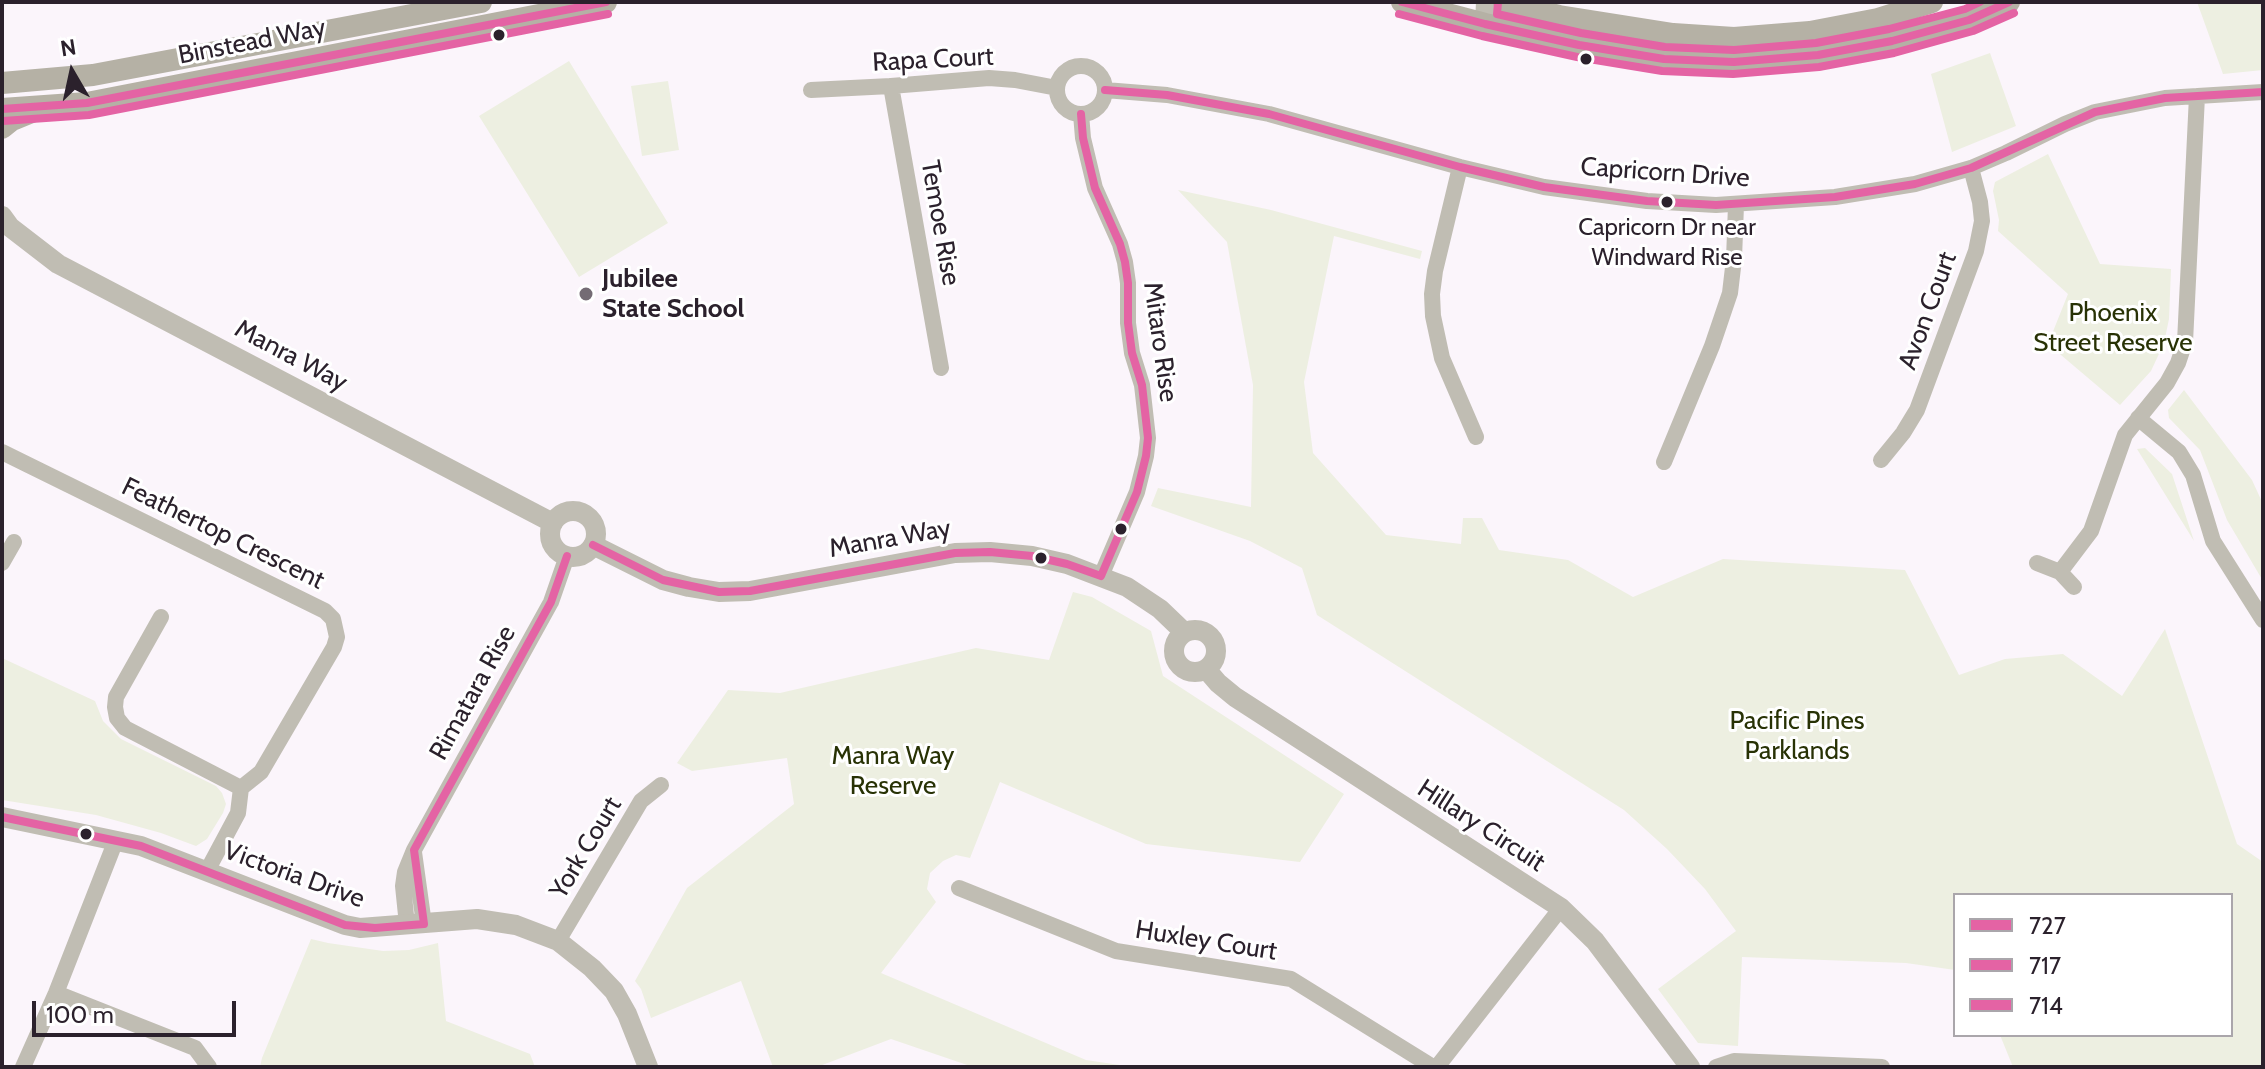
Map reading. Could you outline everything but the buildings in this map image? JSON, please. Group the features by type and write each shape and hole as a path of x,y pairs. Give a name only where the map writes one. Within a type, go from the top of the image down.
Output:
{"main road":[{"name":"Binstead Way","path":"2,83 93,75 481,2"},
{"name":"Binstead Way","path":"2,109 87,103 606,2"},
{"path":"1402,2 1486,13 1579,45 1664,59 1734,62 1818,55 1892,41 1969,20 2009,2"},
{"path":"1503,2 1673,34 1734,38 1810,32 1878,19 1932,2"},
{"path":"2,73 38,80"},
{"path":"2,128 12,120 46,107"}],"street":[{"path":"1486,13 1503,2"},
{"path":"1080,66 1097,72 1103,79 1105,90 1099,106 1081,114 1063,105 1057,88 1065,72 1080,66"},
{"name":"Rapa Court","path":"811,90 989,78 1057,88"},
{"name":"Temoe Rise","path":"891,86 941,368"},
{"name":"Capricorn Drive","path":"1105,90 1180,97 1269,114 1544,187 1647,201 1736,205 1835,197 1915,184 1971,168 2095,112 2144,101 2263,92"},
{"path":"2060,572 2091,531 2125,435 2167,383 2185,342 2197,96"},
{"name":"Mitaro Rise","path":"1081,114 1092,179 1125,262 1128,323 1132,353 1142,385 1148,438 1137,492 1101,576"},
{"path":"1460,167 1435,271 1433,316 1442,358 1476,437"},
{"name":"Avon Court","path":"1881,460 1917,410 1976,251 1982,221 1971,168"},
{"path":"1664,462 1712,346 1730,293 1736,205"},
{"name":"Manra Way","path":"5,217 58,264 553,523"},
{"path":"2138,418 2179,452 2193,475 2213,541 2263,620"},
{"name":"Feathertop Crescent","path":"2,452 325,611 333,619 337,637 334,647 261,772 241,788 238,813 207,871"},
{"path":"572,511 587,515 595,526 596,539 582,555 567,556 555,549 552,543 553,523 564,513 572,511"},
{"path":"2,563 14,542"},
{"name":"Manra Way","path":"593,545 663,580 719,592 750,591 955,553 1032,556 1067,564 1127,587 1146,598 1184,632"},
{"name":"Rimatara Rise","path":"416,925 414,850 551,602 567,556"},
{"path":"2037,563 2060,572 2074,587"},
{"path":"161,617 116,697 117,718 125,728 241,788"},
{"path":"1199,630 1215,643 1215,658 1206,669 1189,672 1176,661 1174,645 1184,632 1199,630"},
{"name":"Hillary Circuit","path":"1206,669 1235,697 1561,908 1595,941 1690,1067"},
{"name":"York Court","path":"558,941 641,801 661,785"},
{"name":"Victoria Drive","path":"2,817 141,846 345,925 375,928 477,919 516,925 558,941 592,968 614,991 627,1014 648,1067"},
{"path":"23,1067 56,993 116,840"},
{"name":"Huxley Court","path":"959,888 1116,951 1291,979 1435,1067"},
{"path":"1435,1067 1561,908"},
{"path":"56,993 195,1048 209,1067"},
{"path":"1716,1067 1734,1061 1882,1067"}],"green space":[{"path":"2197,2 2263,2 2263,70 2223,74"},
{"path":"1990,53 2016,126 1952,152 1931,74"},
{"path":"569,61 668,223 579,277 479,116"},
{"path":"668,81 679,150 642,156 631,86"},
{"name":"Phoenix Street Reserve","path":"2048,154 2100,264 2171,269 2169,319 2164,343 2151,371 2120,405 2048,344 2068,294 1998,231 1993,191 1995,182"},
{"name":"Pacific Pines Parklands","path":"1178,190 1271,210 1422,251 1420,259 1334,236 1304,382 1313,453 1386,535 1461,544 1463,518 1482,518 1499,550 1568,560 1633,597 1723,559 1905,570 1959,675 2005,659 2063,654 2122,696 2165,629 2237,844 2263,862 2263,1067 2013,1067 2001,1037 2233,1037 2233,893 1953,893 1953,970 1906,963 1742,957 1738,1046 1698,1043 1658,989 1736,931 1705,889 1667,849 1624,810 1317,615 1302,568 1250,541 1151,506 1158,488 1251,507 1253,385 1227,242"},
{"path":"2184,390 2252,480 2263,504 2263,581 2227,520 2200,450 2169,418 2168,410"},
{"path":"2145,448 2172,474 2194,541 2137,449"},
{"name":"Manra Way Reserve","path":"1073,592 1092,597 1151,631 1163,676 1344,794 1300,862 1146,844 1000,782 970,858 956,855 943,861 930,873 927,889 936,902 881,973 1086,1060 1133,1067 973,1067 891,1039 817,1067 773,1067 741,981 651,1018 635,981 687,888 794,804 787,758 692,771 677,763 728,690 780,693 976,648 1049,660"},
{"path":"2,658 95,701 103,721 121,739 216,786 226,804 207,839 196,846 96,815 2,800"},
{"path":"311,939 383,951 409,950 438,943 446,1021 530,1054 535,1067 260,1067"}],"transit line":[{"name":"717","path":"2,109 87,103 606,2"},
{"name":"717","path":"1402,2 1579,45 1664,59 1734,62 1818,55 1892,41 1969,20 2009,2"},
{"path":"1498,3 1497,14 1581,33 1665,47 1734,50 1816,43 1889,29 1965,9 1980,2"},
{"name":"714","path":"1399,14 1577,57 1662,71 1733,74 1819,67 1894,53 1973,31 2014,13"},
{"name":"714","path":"3,121 89,115 608,14"},
{"name":"727","path":"1105,90 1167,95 1269,114 1544,187 1647,201 1716,205 1835,197 1915,184 1971,168 2095,112 2165,98 2263,92"},
{"name":"727","path":"1081,114 1083,138 1095,188 1125,262 1128,323 1132,353 1142,385 1148,438 1137,492 1101,576"},
{"name":"727","path":"593,545 663,580 719,592 750,591 955,553 1032,556 1101,576"},
{"name":"727","path":"2,817 141,846 345,925 375,928 424,924 414,850 551,602 567,556"}],"place":[{"name":"Capricorn Dr near Windward Rise","path":"1667,202"},
{"name":"Jubilee State School","path":"586,294"}]}
